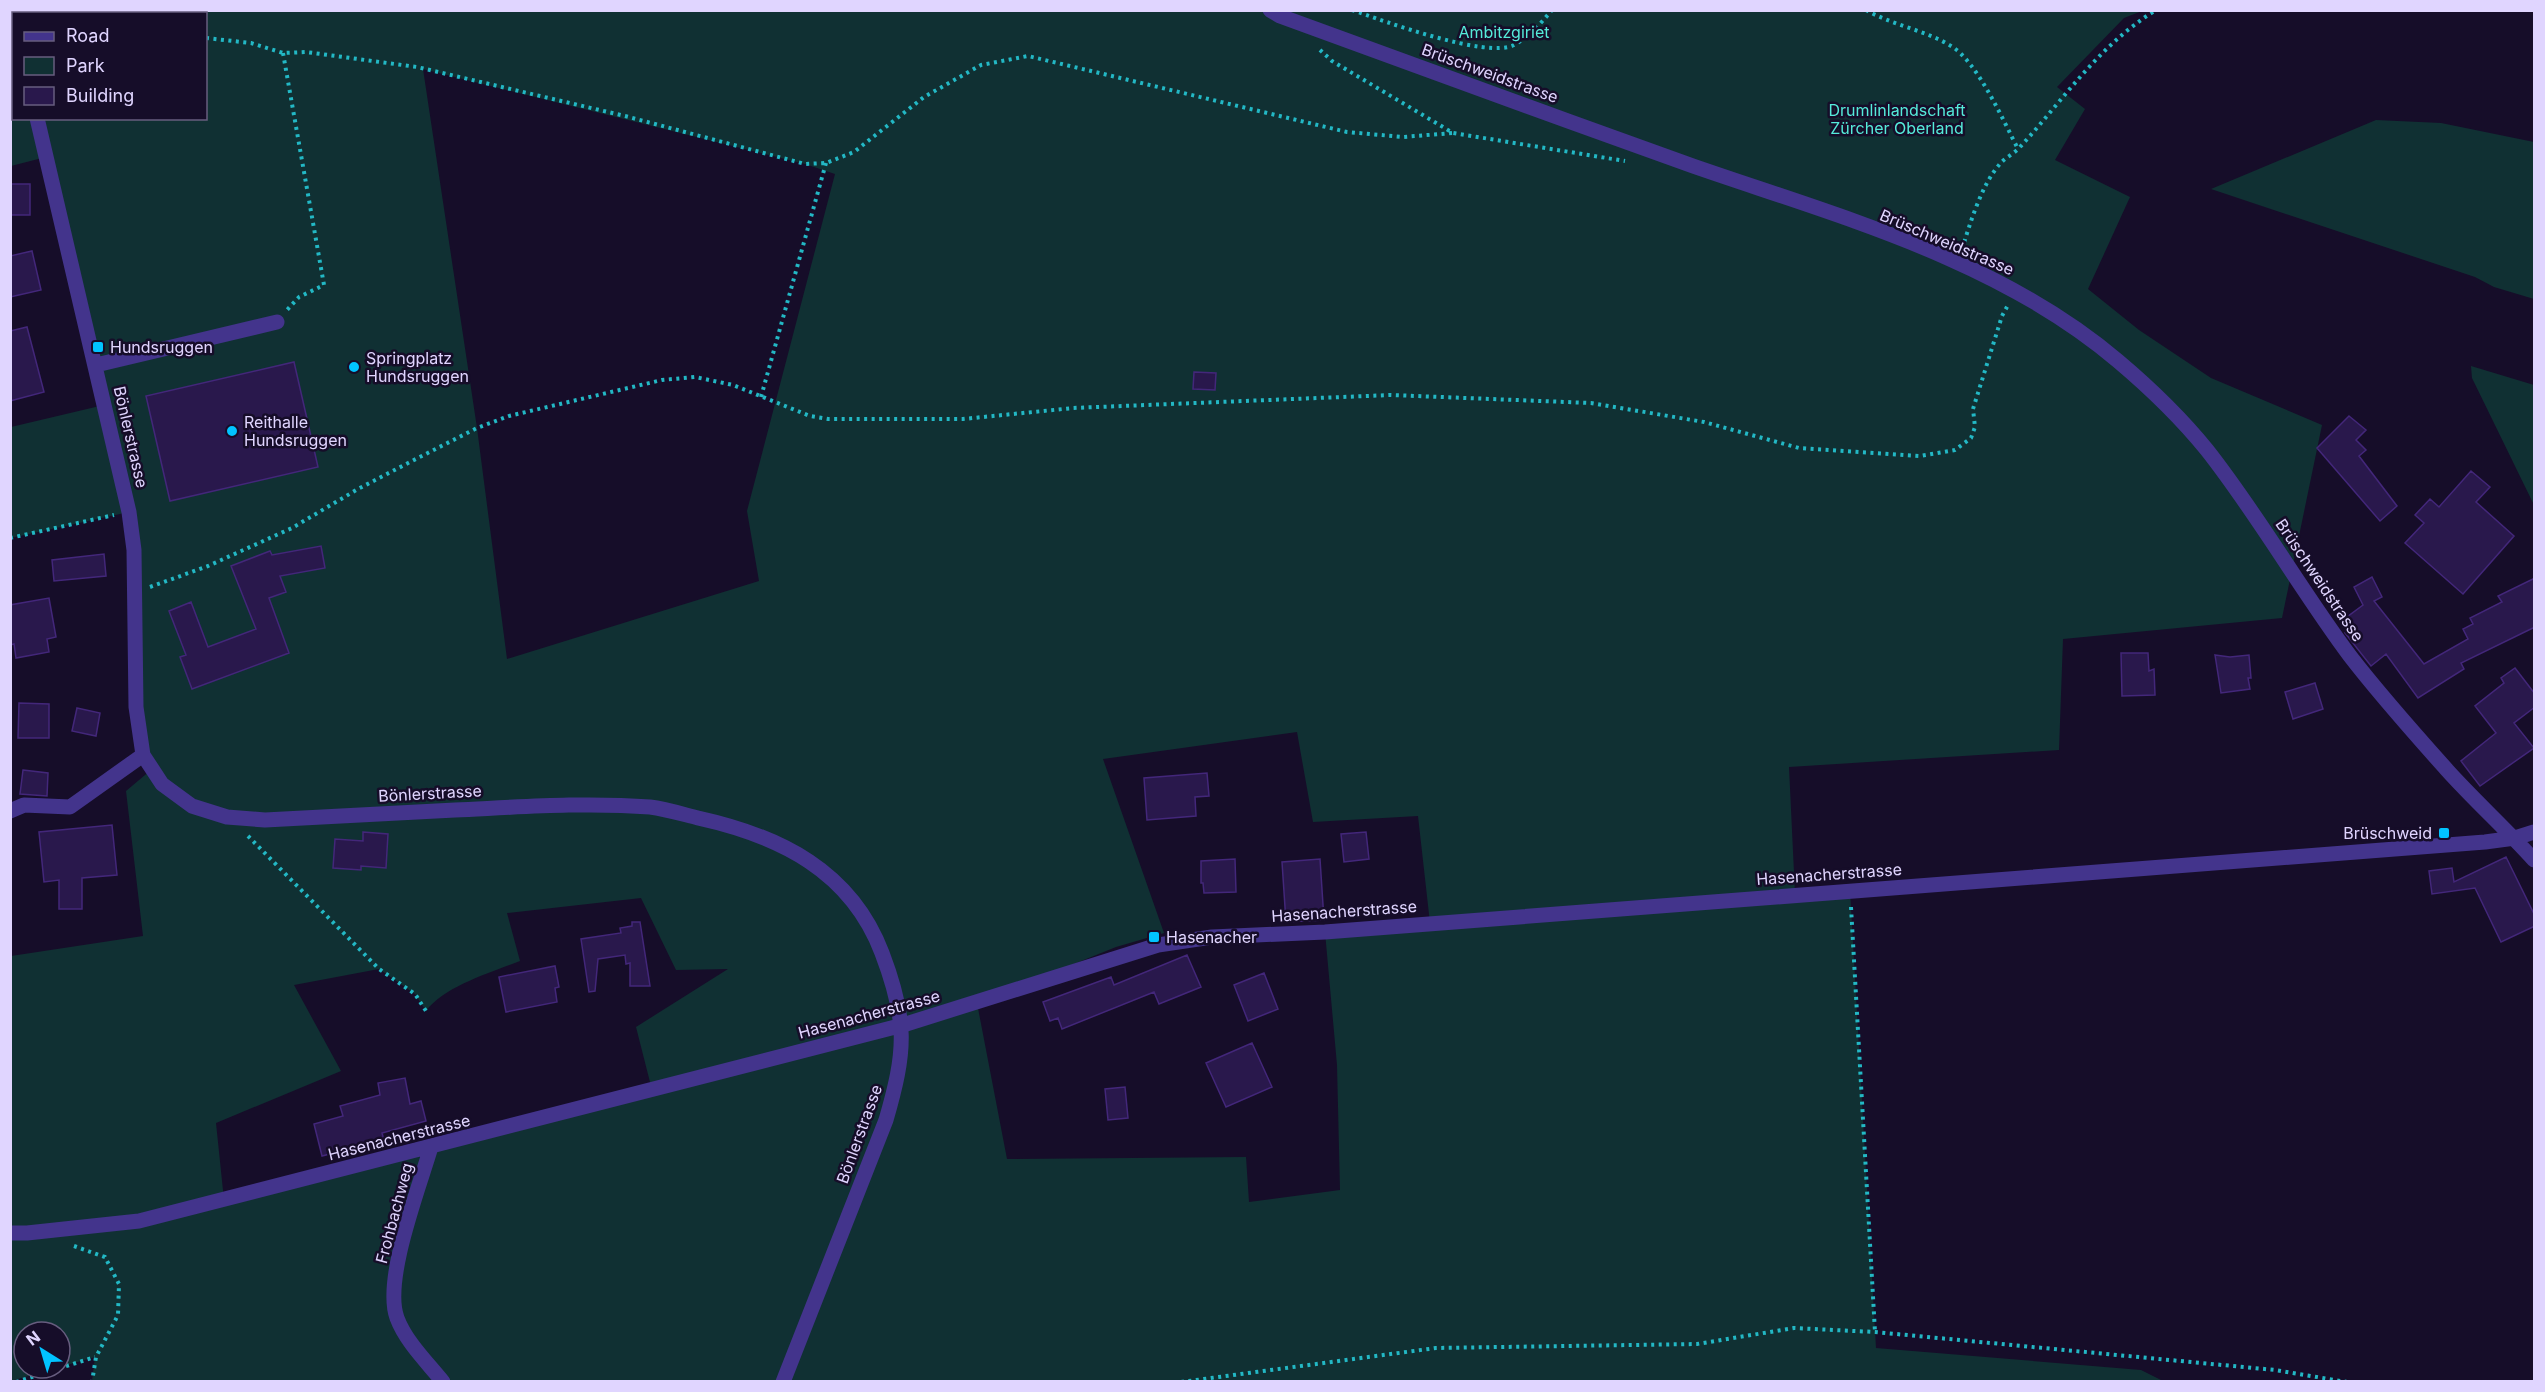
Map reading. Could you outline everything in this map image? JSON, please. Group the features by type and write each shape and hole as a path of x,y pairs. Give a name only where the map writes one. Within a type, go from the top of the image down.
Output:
{"street":[{"name":"Brüschweidstrasse","path":"1269,10 1292,21 1868,227 1958,262 2016,291 2058,317 2115,359 2186,426 2237,491 2326,624 2354,661 2448,771 2535,860"},
{"name":"Bönlerstrasse","path":"37,120 129,512 134,550 136,707 143,755 162,784 192,806 227,818 266,820 564,804 652,807 731,825 793,851 827,874 857,903 875,934 895,987 903,1025 897,1079 886,1120 783,1382"},
{"path":"96,365 277,322"},
{"path":"10,811 24,805 70,807 143,755"},
{"name":"Hasenacherstrasse","path":"10,1233 139,1221 430,1148 903,1025 1158,945 1212,937 1325,932 2515,838 2535,832"},
{"name":"Frohbachweg","path":"430,1148 395,1269 394,1299 397,1317 408,1339 443,1382"}],"path":[{"path":"1352,10 1479,48 1513,46 1536,28 1552,10"},
{"path":"1866,10 1950,45 1964,56 2003,119 2018,149"},
{"path":"1958,262 1975,209 1999,165 2018,149 2103,51 2130,27 2156,10"},
{"path":"207,38 251,43 283,53 306,52 417,67 625,116 805,164 826,163 854,152 924,97 981,65 1028,56 1347,132 1403,137 1453,133 1628,162"},
{"path":"1315,46 1332,61 1453,133"},
{"path":"277,322 298,297 324,285 283,53"},
{"path":"761,397 826,163"},
{"path":"134,591 208,566 292,528 399,468 477,428 509,416 662,380 694,377 732,385 810,416 828,419 963,419 1073,408 1391,394 1591,403 1704,422 1799,448 1920,456 1955,450 1971,438 1975,427 1973,409 2002,316 2016,291"},
{"path":"10,538 129,512"},
{"path":"227,818 379,969 415,994 426,1011"},
{"path":"1850,890 1875,1332"},
{"path":"73,1246 105,1257 119,1284 118,1315 96,1357 92,1382"},
{"path":"1181,1382 1436,1348 1697,1344 1794,1328 1875,1332 2275,1370 2347,1382"},
{"path":"16,1382 96,1357"}],"green space":[{"path":"11,11 2142,11 2124,18 2057,87 2085,109 2055,160 2130,197 2088,289 2139,330 2211,378 2322,425 2282,618 2063,639 2059,750 1789,767 1795,894 1850,890 1876,1348 2141,1370 2163,1381 92,1381 95,1357 72,1364 72,1320 12,1320 12,1380 14,1380 11,1381 11,956 143,936 126,791 151,770 143,755 129,512 11,538 11,427 104,405 46,157 11,166","holes":["423,69 805,164 835,174 747,511 759,581 507,659 477,428","1297,732 1313,822 1418,816 1430,923 1325,932 1337,1065 1340,1190 1249,1202 1246,1157 1007,1159 977,1003 1116,947 1164,933 1103,759","641,898 676,970 728,969 636,1027 652,1090 224,1200 216,1123 341,1071 294,985 379,969 415,994 426,1011 434,1002 456,987 520,961 507,913"]},
{"path":"2376,120 2441,123 2534,142 2534,299 2494,287 2475,277 2211,189"},
{"path":"2471,366 2534,385 2534,505 2472,378"}],"building":[{"path":"10,184 30,184 30,215 10,215"},
{"path":"32,251 41,290 10,297 10,256"},
{"path":"27,327 44,392 10,401 10,331"},
{"name":"Reithalle Hundsruggen","path":"294,362 318,467 170,501 146,396"},
{"path":"1194,372 1216,373 1215,390 1193,389"},
{"path":"2349,416 2366,430 2356,440 2366,450 2359,456 2397,506 2380,521 2317,448"},
{"path":"2471,471 2490,487 2476,502 2514,536 2463,594 2405,543 2424,523 2415,515 2430,499 2439,507"},
{"path":"321,546 325,568 280,576 286,592 269,598 289,653 192,689 180,657 186,655 169,611 191,602 208,647 256,629 231,566 270,551 272,555"},
{"path":"104,554 106,576 54,581 52,560"},
{"path":"2372,577 2382,597 2374,601 2424,664 2468,639 2463,629 2473,624 2470,618 2502,602 2498,596 2535,578 2535,627 2461,663 2464,669 2418,698 2386,654 2371,666 2345,633 2354,626 2347,617 2363,605 2354,587"},
{"path":"49,598 56,637 47,639 49,652 16,658 14,644 10,645 10,605"},
{"path":"2121,653 2148,653 2149,671 2154,669 2155,695 2122,696"},
{"path":"2215,655 2230,657 2249,655 2250,689 2221,693"},
{"path":"2515,668 2535,694 2535,707 2514,723 2534,748 2480,786 2461,761 2496,733 2475,706 2504,683 2501,678"},
{"path":"2315,683 2323,709 2293,719 2285,692"},
{"path":"19,703 49,704 49,738 18,738"},
{"path":"77,708 100,713 96,736 72,731"},
{"path":"23,770 48,773 47,796 20,794"},
{"path":"1207,773 1209,796 1195,797 1196,816 1147,820 1144,778"},
{"path":"112,825 117,875 82,878 82,909 59,909 59,880 44,882 39,832"},
{"path":"363,832 388,834 386,868 361,866 361,870 333,868 335,839 363,841"},
{"path":"1366,832 1369,859 1344,862 1341,834"},
{"path":"2506,857 2535,916 2535,926 2501,942 2475,888 2432,894 2429,871 2452,868 2454,882"},
{"path":"1235,859 1236,892 1204,893 1203,883 1201,883 1201,861"},
{"path":"1320,859 1324,920 1286,922 1282,862"},
{"path":"632,922 640,922 650,986 630,986 630,963 626,964 625,955 598,959 595,991 589,992 581,939 621,933 620,928 632,926"},
{"path":"1187,955 1201,987 1159,1004 1154,992 1062,1029 1058,1018 1050,1021 1043,1002 1111,977 1114,985"},
{"path":"555,966 559,987 555,988 557,1002 506,1012 499,977"},
{"path":"1264,973 1278,1009 1248,1021 1234,985"},
{"path":"1252,1043 1272,1087 1226,1107 1206,1063"},
{"path":"405,1078 410,1104 421,1101 426,1121 382,1133 384,1140 322,1156 314,1124 343,1116 340,1106 380,1095 378,1083"},
{"path":"1125,1087 1128,1118 1108,1120 1105,1089"}],"place":[{"name":"Hundsruggen","path":"98,347"},
{"name":"Springplatz Hundsruggen","path":"354,367"},
{"name":"Reithalle Hundsruggen","path":"232,431"},
{"name":"Brüschweid","path":"2444,833"},
{"name":"Hasenacher","path":"1154,937"}],"park label":[{"name":"Ambitzgiriet","path":"1504,32"},
{"name":"Drumlinlandschaft Zürcher Oberland","path":"1897,119"}]}
